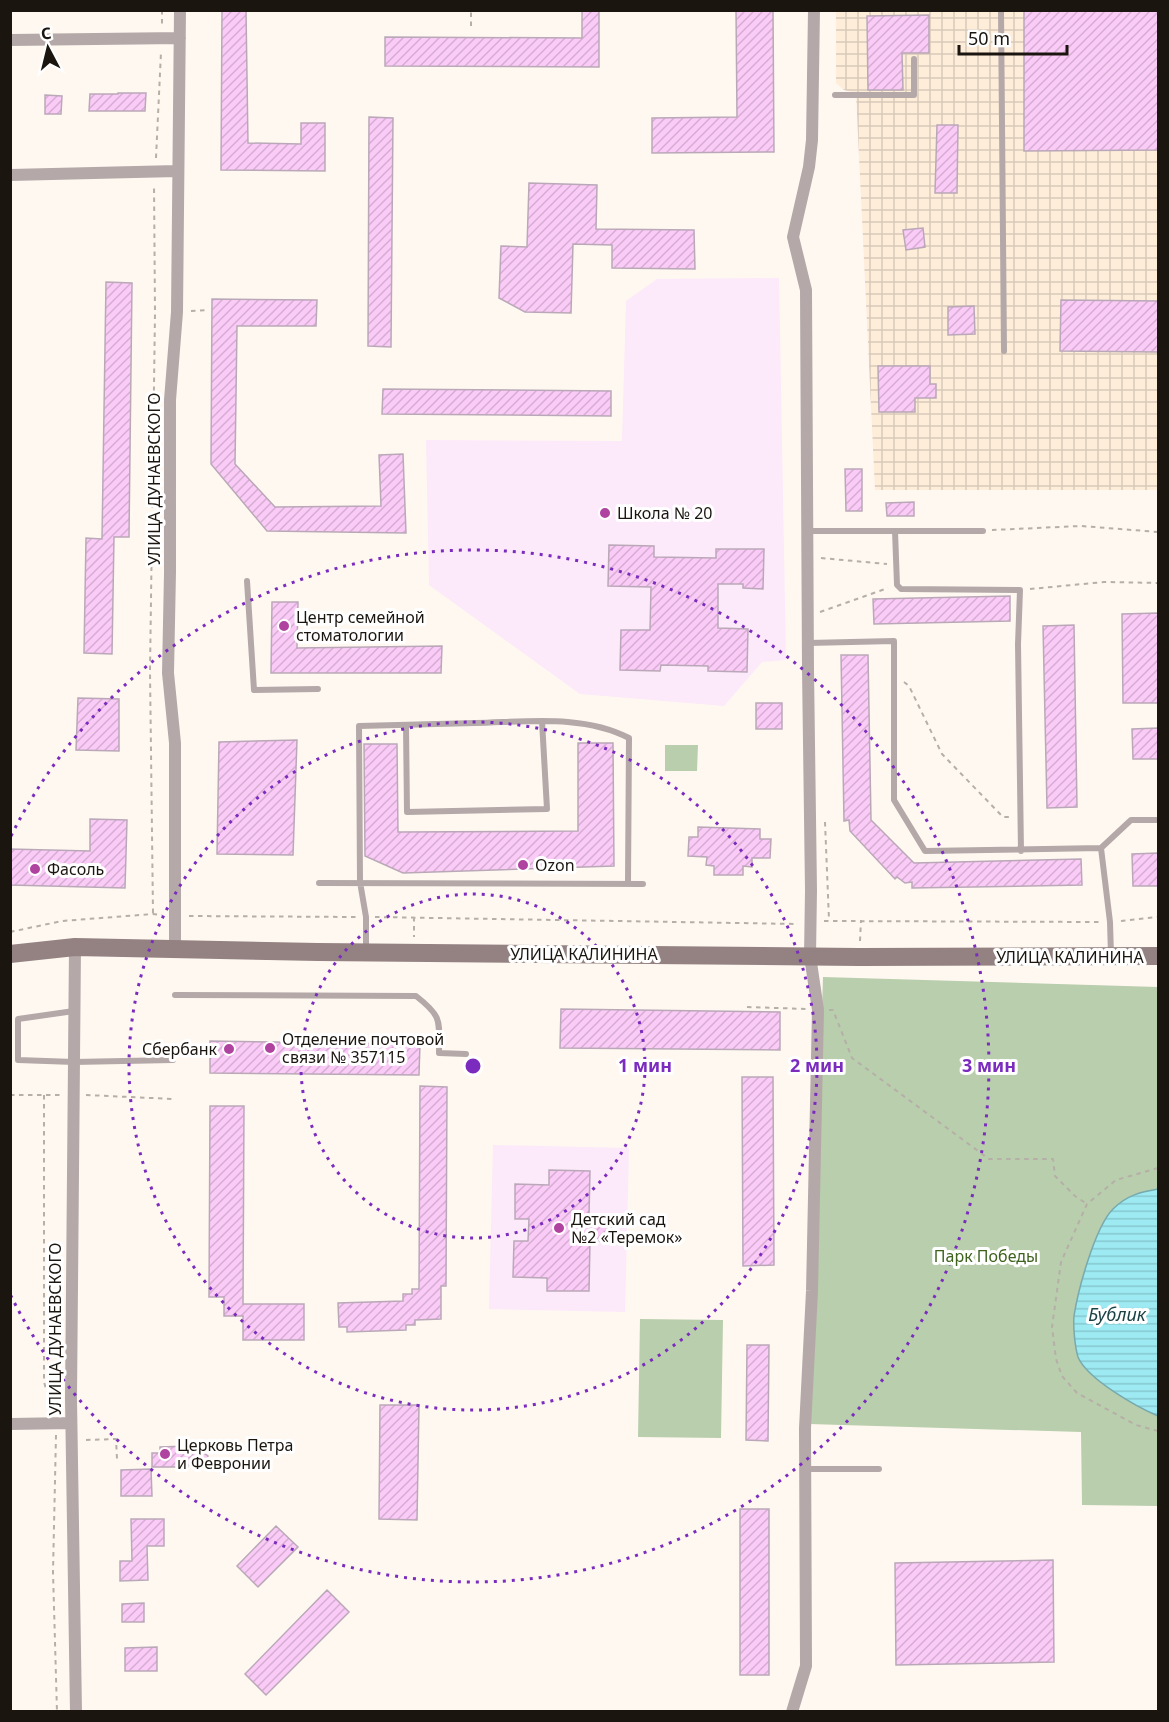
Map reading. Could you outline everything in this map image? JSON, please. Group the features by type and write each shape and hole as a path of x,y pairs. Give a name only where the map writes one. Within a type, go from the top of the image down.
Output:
{"main road":[{"name":"УЛИЦА КАЛИНИНА","path":"10,954 75,947 810,956 1158,956"}],"street":[{"name":"УЛИЦА ДУНАЕВСКОГО","path":"175,948 175,743 168,673 170,400 177,312 180,10"},
{"path":"792,1712 806,1666 805,1469 812,1291 818,1010 810,956 806,290 793,237 809,167 812,140 814,10"},
{"path":"10,40 180,38"},
{"path":"10,175 177,171"},
{"name":"УЛИЦА ДУНАЕВСКОГО","path":"75,947 71,1423 76,1712"},
{"path":"10,1424 71,1423"}],"lane":[{"path":"1001,10 1004,351"},
{"path":"835,95 914,95 914,59"},
{"path":"807,531 983,531"},
{"path":"895,531 897,585 901,589 1020,590 1018,644 1021,851"},
{"path":"247,581 254,690 318,689"},
{"path":"808,643 894,641 894,800 925,851 1101,848 1131,820 1158,820"},
{"path":"406,725 407,812 548,809 542,721"},
{"path":"366,952 366,917 360,882 359,726 542,721 577,723 611,729 629,738 628,883"},
{"path":"1101,848 1110,922 1111,956"},
{"path":"319,883 643,884"},
{"path":"175,995 416,996 433,1009 439,1023 439,1053 466,1054"},
{"path":"74,1011 18,1019 18,1060 74,1062 173,1060"},
{"path":"805,1469 879,1469"}],"path":[{"path":"153,914 150,671 155,313 153,219 162,10"},
{"path":"471,10 471,26"},
{"path":"983,531 1081,526 1158,532"},
{"path":"818,558 896,564"},
{"path":"1020,590 1113,581 1158,583"},
{"path":"818,612 897,585"},
{"path":"895,674 909,686 942,754 1003,817 1020,819"},
{"path":"10,932 62,921 153,914 810,924 829,920 1110,922 1158,917"},
{"path":"747,1007 833,1010 852,1058 989,1159 1053,1159 1055,1176 1075,1196 1087,1204"},
{"path":"10,1095 173,1099"},
{"path":"44,1095 44,1382 56,1424 53,1572 57,1712"},
{"path":"1158,1168 1116,1180 1087,1204 1061,1262 1052,1327 1056,1359 1062,1376 1077,1393 1136,1425 1158,1431"},
{"path":"56,1441 116,1440 117,1459"}],"shaded area":[{"path":"836,11 1158,11 1158,490 875,490 856,93 844,90 836,83"},
{"name":"Школа № 20","path":"779,278 786,660 762,662 724,706 580,694 429,585 426,440 622,441 626,301 657,279"},
{"name":"Детский сад №2 «Теремок»","path":"493,1145 629,1148 625,1312 489,1309"}],"green space":[{"path":"665,745 698,745 697,771 665,771"},
{"name":"Парк Победы","path":"823,977 1158,987 1158,1506 1082,1505 1081,1432 809,1424"},
{"path":"640,1319 723,1320 721,1438 638,1437"}],"water":[{"name":"Бублик","path":"1158,1189 1158,1416 1102,1383 1083,1365 1077,1353 1074,1321 1079,1291 1088,1260 1106,1218 1118,1204 1129,1197"}],"building":[{"path":"222,10 246,10 248,143 301,144 301,123 325,123 325,171 221,170"},
{"path":"582,10 599,10 599,67 385,66 385,37 582,38"},
{"path":"736,10 773,10 774,152 652,153 652,118 737,117"},
{"path":"1024,10 1158,10 1158,150 1024,151"},
{"path":"929,15 929,53 902,53 903,90 868,90 867,16"},
{"path":"146,93 145,111 89,111 90,94"},
{"path":"45,95 62,96 61,114 45,114"},
{"path":"369,117 393,118 391,347 368,346"},
{"path":"937,125 958,125 957,193 935,193"},
{"path":"529,183 597,185 596,229 694,230 695,269 612,268 612,245 573,244 571,313 525,312 499,298 501,246 527,247"},
{"path":"923,228 925,247 906,250 903,230"},
{"path":"106,282 132,283 129,537 114,537 112,654 84,653 86,538 102,539"},
{"path":"212,299 317,300 316,326 237,326 235,464 275,507 381,506 379,455 403,454 406,533 267,531 211,464"},
{"path":"1061,300 1158,301 1158,352 1060,351"},
{"path":"974,306 975,334 948,335 948,307"},
{"path":"878,366 930,366 930,384 936,384 936,398 915,398 915,412 879,412"},
{"path":"383,389 611,391 611,416 382,414"},
{"path":"845,469 862,469 862,511 846,511"},
{"path":"914,502 914,516 887,516 886,503"},
{"path":"609,545 654,546 654,557 716,558 716,549 764,549 763,589 743,588 743,584 718,584 718,628 748,629 747,672 708,671 708,666 661,665 660,671 620,670 621,630 650,630 651,587 608,586"},
{"path":"1010,596 1010,621 874,624 873,599"},
{"path":"272,602 298,602 297,648 442,646 441,673 271,673"},
{"path":"1158,613 1158,703 1123,703 1122,614"},
{"path":"1074,625 1077,807 1047,808 1043,626"},
{"path":"841,655 868,655 871,820 914,863 1081,859 1082,885 912,888 912,882 905,883 897,877 895,879 850,831 849,820 844,821"},
{"path":"78,698 119,699 119,751 76,750"},
{"path":"756,703 782,703 782,729 756,729"},
{"path":"1158,728 1158,759 1133,759 1132,729"},
{"path":"297,740 293,855 217,854 219,742"},
{"path":"578,743 613,743 614,866 403,873 365,856 364,744 397,744 398,832 578,831"},
{"path":"90,819 127,820 125,888 10,885 10,849 90,851"},
{"path":"698,827 760,829 760,839 771,839 770,858 752,858 752,867 743,866 743,875 714,875 714,866 706,865 707,857 688,856 689,837 698,837"},
{"path":"1158,853 1158,886 1133,886 1132,854"},
{"path":"561,1009 780,1012 780,1050 560,1048"},
{"path":"210,1041 420,1044 419,1075 210,1073"},
{"path":"742,1077 773,1077 774,1265 743,1266"},
{"path":"420,1086 447,1087 446,1286 441,1286 441,1319 415,1320 415,1325 406,1325 406,1330 347,1332 347,1327 339,1327 338,1303 403,1301 403,1294 412,1294 412,1289 419,1289"},
{"path":"210,1106 244,1106 243,1304 304,1304 304,1340 243,1340 243,1316 224,1316 224,1297 209,1297"},
{"path":"549,1170 590,1171 589,1215 612,1215 612,1241 590,1241 589,1291 547,1291 547,1278 513,1277 514,1241 528,1241 529,1219 515,1219 515,1184 549,1185"},
{"path":"747,1345 769,1345 768,1441 746,1440"},
{"path":"380,1405 419,1405 417,1520 379,1519"},
{"path":"188,1446 188,1450 204,1450 208,1456 204,1465 152,1467 152,1453 160,1453 160,1447"},
{"path":"151,1469 152,1496 121,1496 121,1470"},
{"path":"740,1509 769,1509 769,1675 740,1675"},
{"path":"131,1519 164,1519 164,1546 147,1546 148,1580 120,1581 120,1561 132,1561"},
{"path":"276,1526 298,1547 258,1587 237,1566"},
{"path":"1053,1560 1054,1662 896,1665 895,1563"},
{"path":"327,1590 349,1612 266,1695 245,1674"},
{"path":"144,1603 144,1622 122,1622 122,1604"},
{"path":"157,1647 157,1671 125,1671 125,1648"}],"place":[{"name":"Школа № 20","path":"605,513"},
{"name":"Центр cемейной cтоматологии","path":"284,626"},
{"name":"Ozon","path":"523,865"},
{"name":"Фасоль","path":"35,869"},
{"name":"Отделение почтовой связи № 357115","path":"270,1048"},
{"name":"Сбербанк","path":"229,1049"},
{"name":"Детский сад №2 «Теремок»","path":"559,1228"},
{"name":"Церковь Петра и Февронии","path":"165,1454"}]}
